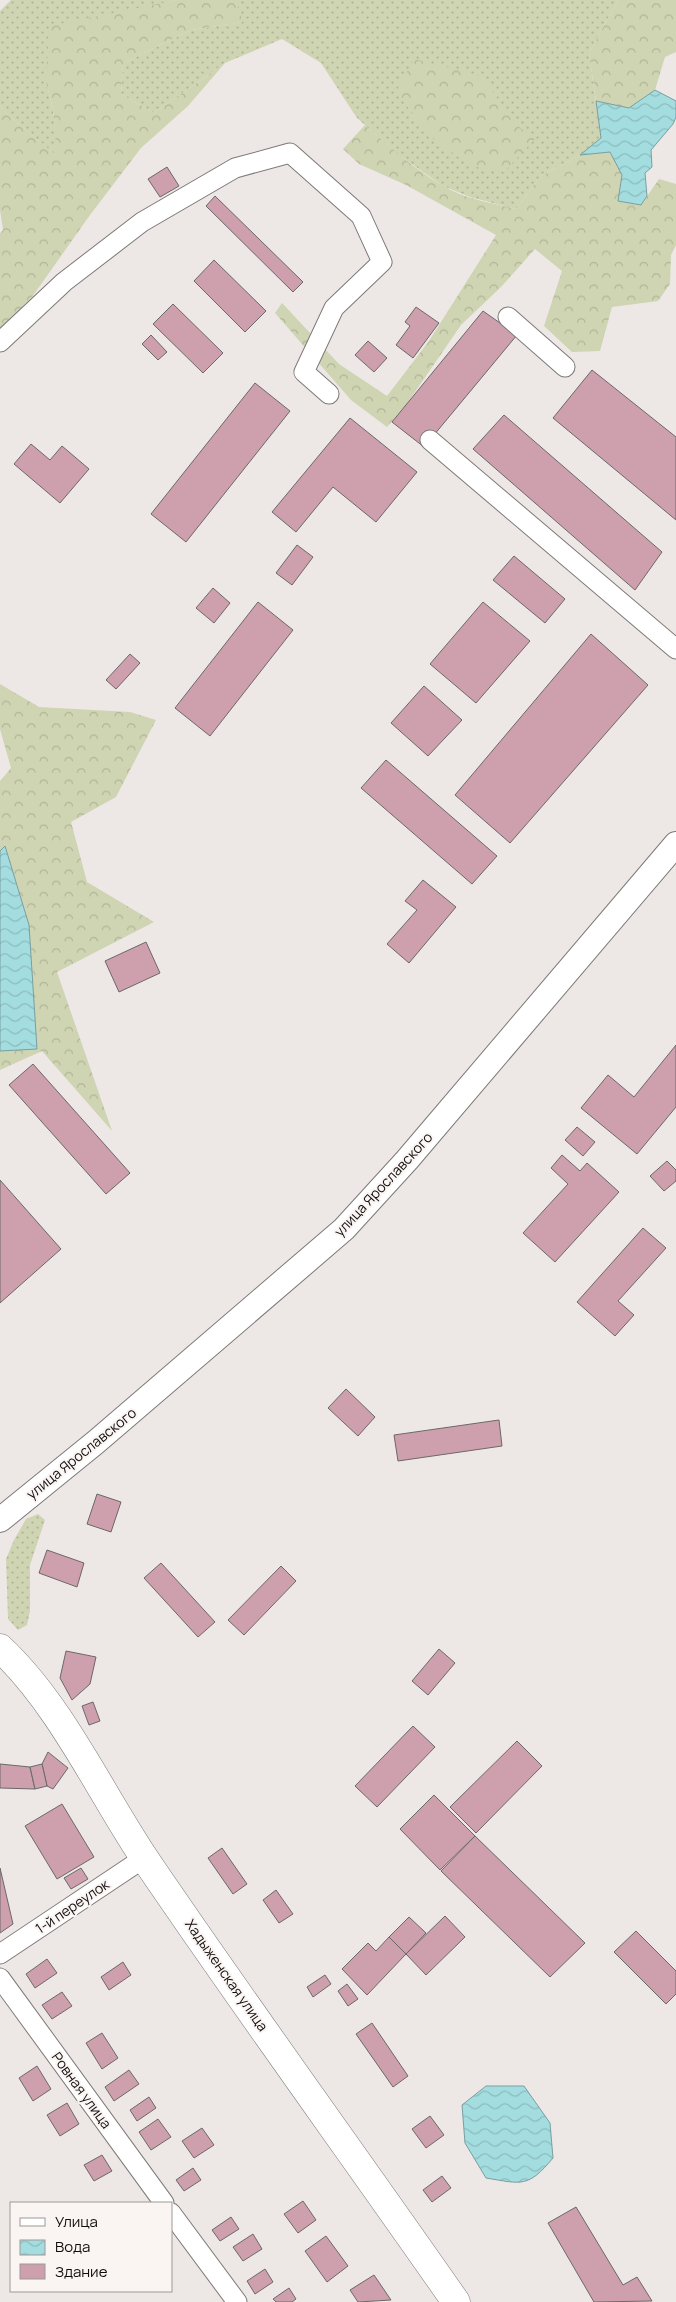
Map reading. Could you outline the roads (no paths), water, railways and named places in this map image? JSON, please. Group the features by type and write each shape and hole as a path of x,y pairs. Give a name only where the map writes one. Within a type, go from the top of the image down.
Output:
{"main road":[{"name":"Хадыженская улица","path":"0,1648 18,1665 46,1702 144,1858 450,2300"}],"street":[{"path":"0,342 64,282 142,222 235,168 290,152 361,216 382,262 334,308 304,372 329,394"},
{"path":"508,317 565,367"},
{"path":"430,440 676,649"},
{"name":"улица Ярославского","path":"0,1520 96,1442 344,1229 407,1160 676,844"},
{"name":"1-й переулок","path":"0,1954 144,1858"},
{"name":"Ровная улица","path":"0,1978 163,2202"},
{"path":"172,2213 236,2302"}],"water":[{"path":"655,90 676,101 676,117 673,124 651,150 652,167 645,173 647,196 641,205 618,201 622,175 610,152 580,155 601,138 596,101 629,108"},
{"path":"5,846 29,925 37,1049 0,1051 0,851"},
{"path":"486,2086 524,2086 550,2123 553,2158 537,2175 524,2182 508,2182 486,2178 465,2143 462,2105"}]}
